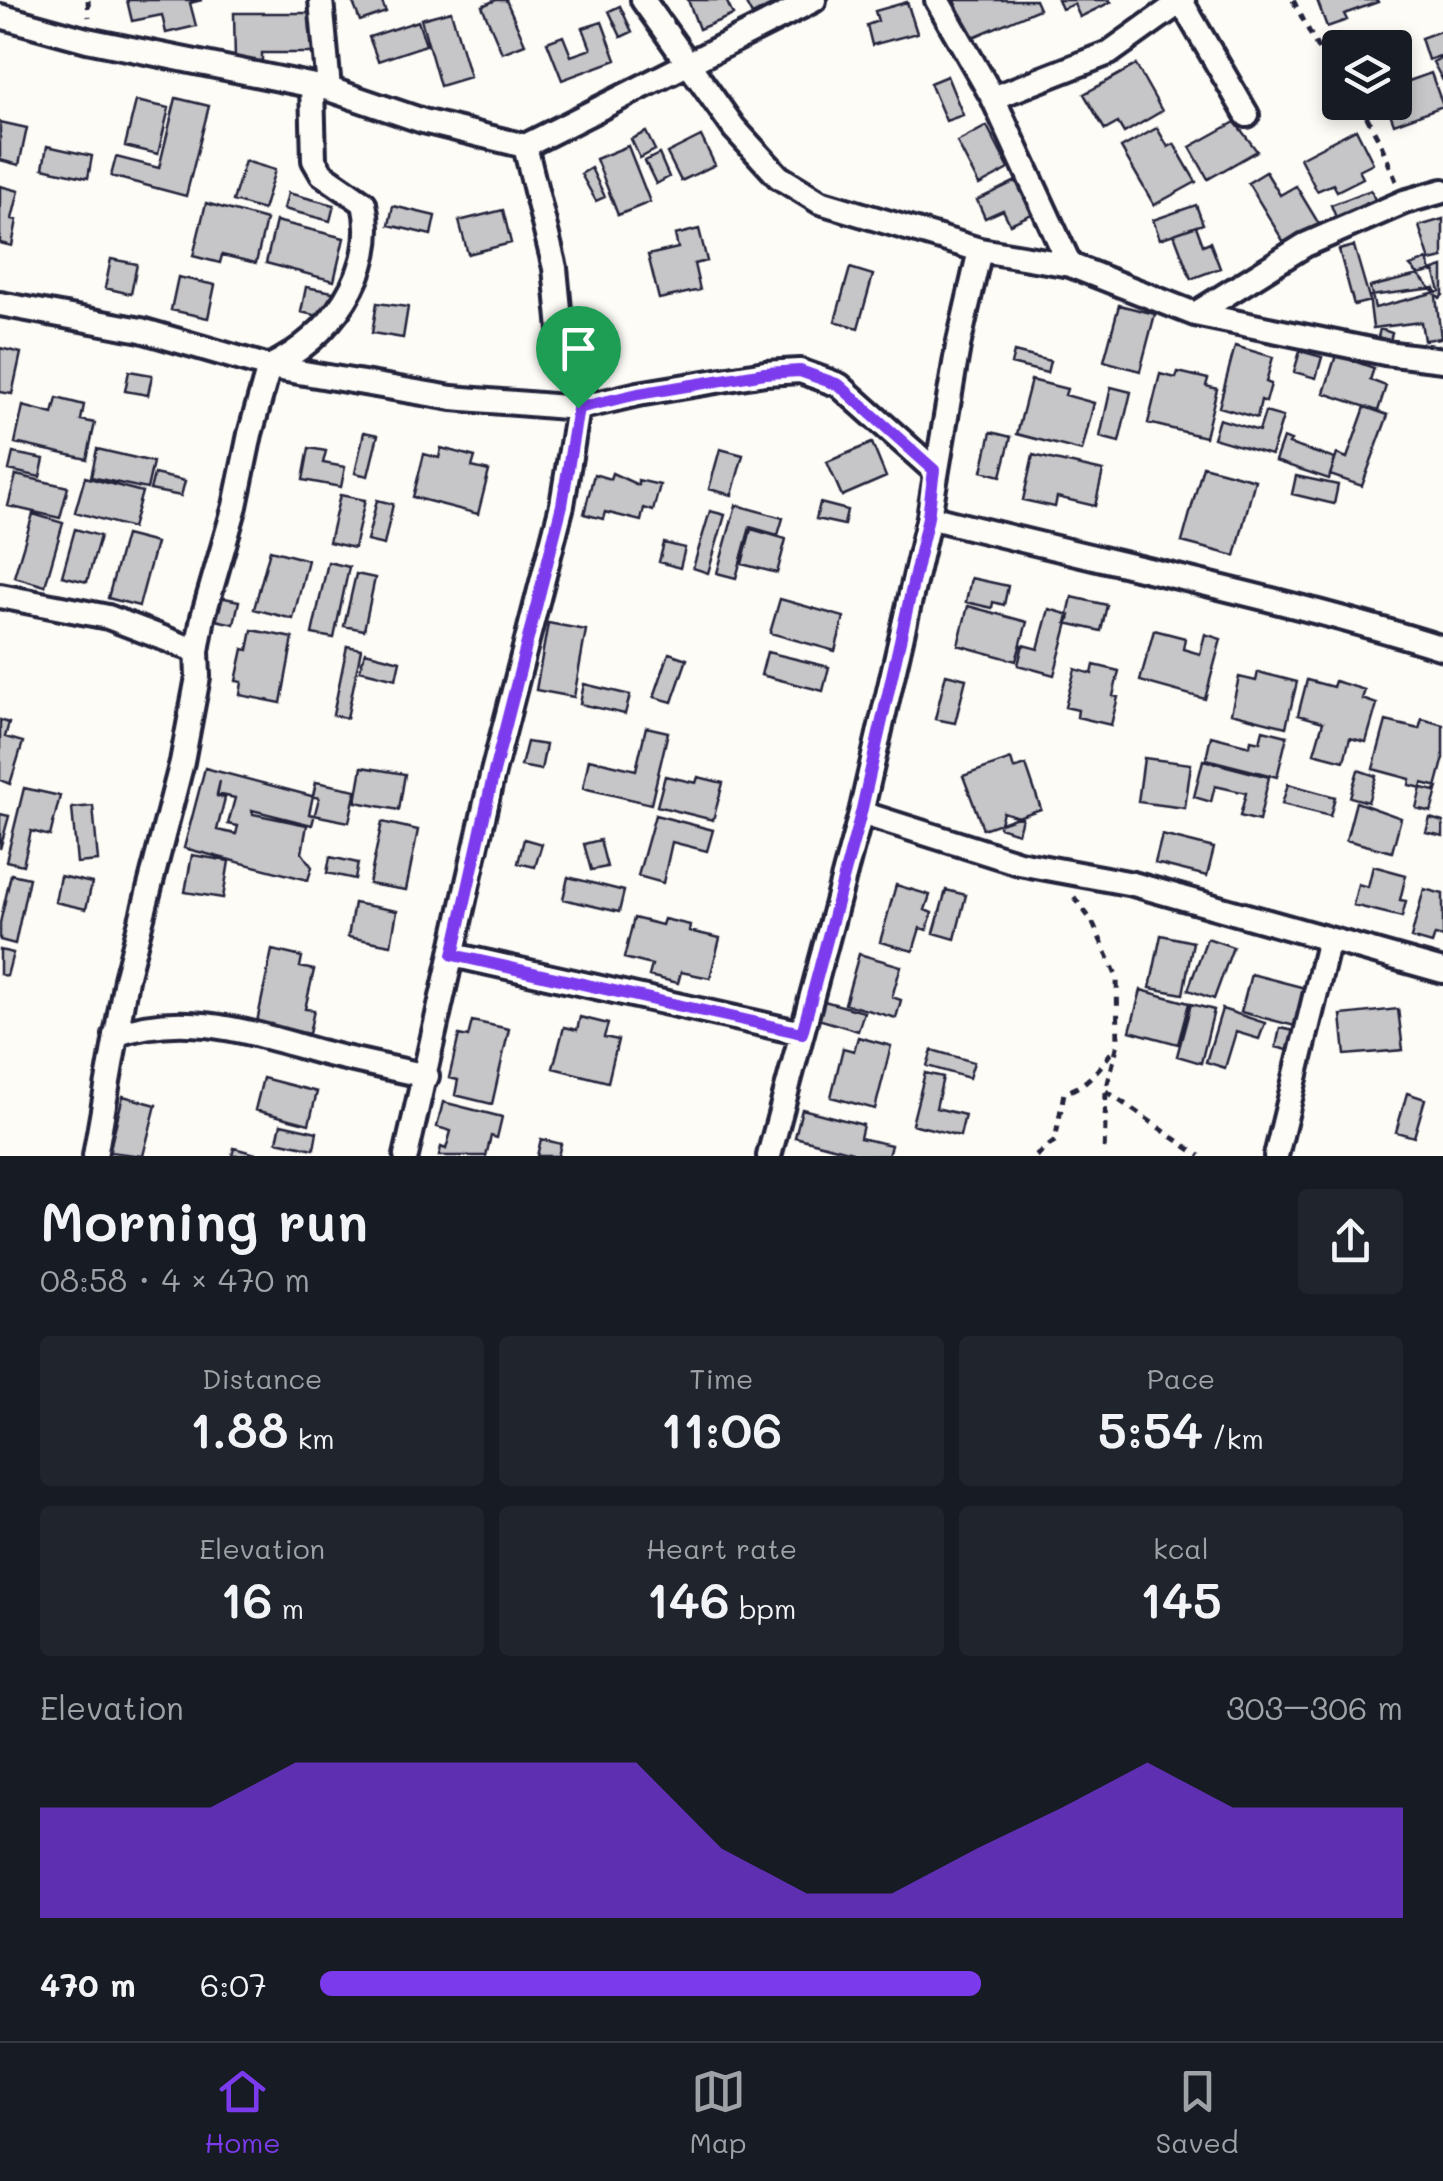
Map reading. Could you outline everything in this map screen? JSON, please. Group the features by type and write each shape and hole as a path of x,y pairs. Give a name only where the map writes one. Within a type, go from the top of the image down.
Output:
{"street":[{"path":"96,1156 126,979 182,762 198,677 197,652 203,617 236,506 250,434 270,367 293,356 320,335 350,293 362,262 368,224 364,203 322,174 314,160 321,0"},
{"path":"643,0 734,128 779,177 820,202 980,250 1070,265 1195,314 1385,353 1443,360"},
{"path":"0,16 86,40 320,88 423,121 525,146 814,0"},
{"path":"937,0 993,98 1070,265"},
{"path":"993,98 1109,54 1182,0 1246,115"},
{"path":"406,1156 494,772 562,505 578,408 554,268 525,146"},
{"path":"1195,314 1305,244 1404,202 1443,192"},
{"path":"769,1156 861,813 928,517 934,470 980,250"},
{"path":"0,304 141,330 270,367 452,398 578,408 638,394 800,371 839,385 934,470"},
{"path":"928,517 1302,606 1443,648"},
{"path":"0,596 108,617 197,652"},
{"path":"861,813 1019,863 1133,884 1443,971"},
{"path":"1276,1156 1328,939"},
{"path":"453,955 802,1033"},
{"path":"115,1035 170,1024 218,1024 427,1076"}],"path":[{"path":"1293,0 1322,56"},
{"path":"1368,120 1404,202"},
{"path":"1056,871 1092,921 1117,977 1118,1043 1106,1091 1104,1156"},
{"path":"1036,1156 1056,1141 1064,1093 1096,1074 1118,1043"},
{"path":"1106,1091 1200,1156"}],"building":[{"path":"127,0 202,0 190,3 196,26 166,33 162,15 132,21"},
{"path":"352,0 381,0 386,12 360,21"},
{"path":"506,0 525,44 502,53 482,6"},
{"path":"688,0 726,0 733,15 699,29"},
{"path":"744,0 781,0 752,15"},
{"path":"954,0 1035,0 1039,9 971,38"},
{"path":"1058,0 1111,2 1080,17 1074,4 1062,9"},
{"path":"1317,0 1378,2 1344,14 1347,20 1327,27"},
{"path":"907,2 917,33 872,45 867,25 878,21 875,11"},
{"path":"620,6 632,32 621,37 609,11"},
{"path":"451,11 470,77 440,86 421,19"},
{"path":"234,13 314,13 314,53 262,53 262,61 235,61"},
{"path":"418,21 426,45 378,61 369,37"},
{"path":"602,22 616,60 562,80 547,42 563,36 571,56 591,49 583,28"},
{"path":"1443,30 1443,55 1428,60 1421,38"},
{"path":"1443,57 1443,81 1433,62"},
{"path":"1136,65 1162,111 1124,133 1118,123 1105,130 1084,94"},
{"path":"1431,73 1443,106 1412,117 1412,80"},
{"path":"947,76 963,115 946,121 930,83"},
{"path":"176,98 209,106 186,196 111,176 116,157 159,168"},
{"path":"136,101 169,108 158,154 125,146"},
{"path":"0,122 27,128 19,165 0,160"},
{"path":"1235,122 1257,151 1208,179 1190,147"},
{"path":"987,126 1009,169 979,185 957,142"},
{"path":"1157,128 1168,147 1174,144 1196,182 1154,205 1121,148"},
{"path":"1356,129 1373,163 1359,170 1363,178 1337,191 1333,184 1317,191 1300,158"},
{"path":"646,132 655,150 640,158 631,139"},
{"path":"701,136 715,165 681,181 667,153"},
{"path":"47,146 92,156 88,178 43,168"},
{"path":"628,146 650,202 618,215 596,159"},
{"path":"659,154 669,177 656,184 645,161"},
{"path":"245,161 275,170 263,210 233,201"},
{"path":"591,168 605,197 596,201 581,174"},
{"path":"1266,172 1280,195 1296,186 1319,224 1285,244 1248,183"},
{"path":"1016,181 1032,214 1010,224 1003,210 985,218 977,200"},
{"path":"0,186 19,191 12,219 17,220 12,246 0,243"},
{"path":"1371,190 1379,210 1339,225 1331,205"},
{"path":"288,193 334,205 330,221 284,209"},
{"path":"206,203 266,220 256,263 222,255 220,263 193,256"},
{"path":"1196,205 1203,224 1160,239 1153,220"},
{"path":"393,206 435,216 431,235 389,225"},
{"path":"503,210 511,243 468,254 459,221"},
{"path":"1443,219 1443,258 1430,261 1419,226"},
{"path":"276,221 344,238 334,281 266,263"},
{"path":"1196,226 1203,245 1210,242 1220,268 1191,279 1174,234"},
{"path":"699,229 707,261 694,264 700,290 659,299 648,255 678,248 675,235"},
{"path":"1354,246 1370,301 1354,305 1339,250"},
{"path":"111,259 137,264 131,294 105,288"},
{"path":"1427,260 1431,271 1443,267 1440,298 1410,266"},
{"path":"850,268 873,275 858,328 835,321"},
{"path":"1434,271 1440,291 1375,308 1370,287"},
{"path":"178,277 215,285 208,318 171,310"},
{"path":"306,287 333,292 327,318 301,312"},
{"path":"1435,288 1441,338 1424,340 1421,322 1373,328 1369,296"},
{"path":"377,303 408,307 403,338 372,333"},
{"path":"1119,305 1155,314 1140,371 1104,361"},
{"path":"1380,329 1392,333 1390,341 1378,337"},
{"path":"1235,346 1273,357 1266,382 1271,384 1266,402 1261,400 1257,418 1219,407"},
{"path":"0,348 21,353 12,394 0,392"},
{"path":"1300,351 1322,357 1316,378 1294,372"},
{"path":"1014,352 1050,361 1047,373 1011,364"},
{"path":"1336,355 1374,368 1370,380 1386,386 1378,411 1324,393"},
{"path":"129,371 152,375 148,395 125,391"},
{"path":"1178,372 1208,379 1206,386 1217,389 1205,437 1148,423 1160,374 1176,378"},
{"path":"1031,380 1067,389 1065,395 1094,403 1082,451 1017,434"},
{"path":"1111,387 1131,392 1119,442 1100,437"},
{"path":"57,398 84,405 81,420 95,423 87,459 15,443 23,406 53,414"},
{"path":"1365,407 1388,415 1362,486 1330,475 1337,454 1347,458"},
{"path":"1265,412 1283,417 1271,455 1213,438 1219,419 1259,431"},
{"path":"364,432 378,435 368,476 355,473"},
{"path":"991,432 1011,437 1001,476 982,471"},
{"path":"1283,438 1291,441 1289,444 1335,459 1329,479 1275,461"},
{"path":"872,443 886,477 842,496 827,462"},
{"path":"309,448 326,451 323,463 345,467 341,487 303,480"},
{"path":"441,448 475,457 472,467 489,471 478,514 413,497 424,454 439,458"},
{"path":"97,449 153,462 147,489 91,477"},
{"path":"720,449 743,455 732,495 709,489"},
{"path":"13,453 44,459 40,477 9,470"},
{"path":"1033,455 1103,471 1095,506 1057,497 1055,507 1023,500"},
{"path":"1203,466 1255,480 1235,556 1182,542"},
{"path":"612,473 638,485 638,480 660,485 653,511 644,508 641,521 605,512 603,519 584,514 594,474 610,479"},
{"path":"154,474 185,481 181,496 150,490"},
{"path":"16,475 68,487 60,518 8,506"},
{"path":"1296,476 1338,485 1334,504 1292,494"},
{"path":"85,477 142,492 132,528 75,512"},
{"path":"340,495 365,500 354,548 329,542"},
{"path":"377,500 393,504 384,545 367,541"},
{"path":"820,503 847,510 844,525 816,519"},
{"path":"736,505 783,518 778,535 750,527 736,578 717,573"},
{"path":"710,511 725,515 708,573 693,568"},
{"path":"33,514 63,523 45,586 14,577"},
{"path":"75,529 100,536 87,582 62,576"},
{"path":"751,529 786,539 777,573 742,564"},
{"path":"125,535 156,543 139,606 108,598"},
{"path":"664,543 685,548 680,568 659,562"},
{"path":"270,550 308,560 293,619 254,609"},
{"path":"328,562 349,567 334,638 312,634"},
{"path":"356,574 375,578 364,630 344,626"},
{"path":"971,578 1008,586 1004,605 993,602 992,608 966,602"},
{"path":"215,596 239,601 234,624 211,619"},
{"path":"1072,597 1107,605 1101,631 1066,623"},
{"path":"780,599 844,617 835,651 770,633"},
{"path":"968,606 1027,622 1016,661 958,645"},
{"path":"1049,609 1070,615 1054,675 1018,665 1023,645 1038,649"},
{"path":"548,623 586,630 574,697 536,690"},
{"path":"252,630 293,638 281,703 240,695 242,682 236,681"},
{"path":"1154,630 1185,638 1183,649 1200,654 1205,634 1221,639 1205,699 1140,681"},
{"path":"347,646 361,649 347,718 333,715"},
{"path":"365,652 400,661 396,679 360,670"},
{"path":"767,652 829,667 823,691 761,675"},
{"path":"669,653 687,659 672,702 654,697"},
{"path":"1094,665 1119,671 1111,725 1077,717 1078,710 1065,707 1075,669 1092,674"},
{"path":"1258,672 1297,682 1286,727 1231,713 1239,677 1256,681"},
{"path":"946,674 966,679 955,723 935,719"},
{"path":"1307,680 1333,687 1335,681 1365,690 1362,699 1377,704 1366,742 1350,738 1344,761 1314,753 1323,722 1298,715"},
{"path":"584,684 630,695 625,714 580,704"},
{"path":"1422,719 1443,725 1443,761 1435,791 1409,785 1410,779 1373,769 1386,721 1419,729"},
{"path":"0,720 9,723 5,737 23,742 10,784 0,780"},
{"path":"646,727 668,732 651,804 583,788 589,759 636,770"},
{"path":"1263,730 1287,736 1277,777 1206,759 1211,736 1250,746 1251,740 1260,742"},
{"path":"527,742 546,745 541,770 521,766"},
{"path":"1144,758 1191,764 1185,808 1138,802"},
{"path":"1011,759 1014,769 1026,765 1041,809 983,829 963,776"},
{"path":"1203,760 1269,777 1259,821 1240,816 1246,793 1215,786 1211,802 1194,797"},
{"path":"362,767 405,774 399,810 356,802"},
{"path":"205,768 319,798 312,825 252,810 253,814 307,825 302,853 312,867 308,880 184,848","holes":["217,794 235,798 228,824 238,826 236,834 217,830 225,798"]},
{"path":"1358,770 1376,776 1368,802 1350,797"},
{"path":"665,776 696,783 698,777 723,783 713,820 657,806"},
{"path":"316,782 356,790 349,822 309,814"},
{"path":"1422,783 1438,787 1431,812 1416,808"},
{"path":"1288,784 1335,797 1330,816 1282,804"},
{"path":"24,788 60,796 50,836 31,831 23,865 6,861"},
{"path":"1356,802 1401,818 1392,852 1346,840"},
{"path":"93,806 98,861 77,863 72,808"},
{"path":"1003,812 1022,818 1018,833 999,827"},
{"path":"0,814 9,816 0,849"},
{"path":"655,815 713,830 707,851 672,842 663,883 638,876"},
{"path":"1430,818 1443,822 1443,836 1426,832"},
{"path":"382,822 418,830 406,890 369,884"},
{"path":"1162,835 1214,848 1207,876 1155,863"},
{"path":"524,839 542,844 535,867 518,863"},
{"path":"600,840 607,867 591,870 584,844"},
{"path":"192,855 229,861 223,898 185,892"},
{"path":"330,857 358,863 355,879 327,873"},
{"path":"1373,866 1406,875 1400,900 1406,901 1402,917 1353,905 1358,884 1368,887"},
{"path":"11,874 29,878 15,944 0,940"},
{"path":"60,876 92,883 86,909 55,902"},
{"path":"568,877 624,891 619,912 563,899"},
{"path":"896,885 930,895 925,910 932,913 927,930 920,928 913,951 880,942"},
{"path":"1424,889 1443,894 1443,937 1435,935 1432,944 1411,938"},
{"path":"946,890 966,895 955,939 934,933"},
{"path":"354,903 397,911 391,945 348,937"},
{"path":"634,918 662,925 664,919 690,925 689,931 720,938 710,978 681,972 678,983 649,976 652,965 624,958"},
{"path":"1161,935 1193,942 1183,994 1150,988"},
{"path":"1207,938 1233,947 1214,999 1188,990"},
{"path":"0,950 13,953 7,976 0,974"},
{"path":"272,950 302,957 300,967 314,970 305,1009 314,1010 309,1034 257,1022"},
{"path":"859,954 901,966 892,997 901,1000 896,1018 845,1004"},
{"path":"1251,974 1305,988 1295,1026 1241,1012"},
{"path":"1141,990 1189,1003 1178,1044 1130,1031"},
{"path":"824,1001 864,1012 858,1031 818,1019"},
{"path":"1191,1004 1214,1010 1201,1063 1177,1056"},
{"path":"1222,1009 1265,1023 1259,1039 1236,1032 1225,1068 1206,1062"},
{"path":"1398,1009 1403,1050 1345,1055 1341,1015"},
{"path":"580,1017 608,1024 604,1037 618,1040 608,1082 553,1068 564,1027 577,1030"},
{"path":"472,1021 509,1029 492,1104 455,1095 458,1080 449,1078 459,1035 468,1037"},
{"path":"1280,1028 1299,1032 1295,1052 1276,1047"},
{"path":"858,1037 891,1046 875,1109 831,1097 843,1048 854,1051"},
{"path":"932,1050 974,1062 969,1078 927,1066"},
{"path":"925,1073 943,1077 936,1108 965,1115 960,1136 912,1124"},
{"path":"263,1078 317,1092 309,1124 255,1110"},
{"path":"1407,1093 1425,1099 1414,1137 1396,1132"},
{"path":"123,1096 156,1105 143,1156 109,1152"},
{"path":"443,1102 502,1117 497,1138 491,1136 486,1156 439,1156 441,1147 446,1149 451,1131 437,1127"},
{"path":"802,1109 863,1125 860,1138 891,1145 888,1156 851,1156 852,1152 795,1137"},
{"path":"281,1124 317,1132 314,1149 277,1141"},
{"path":"541,1139 561,1144 558,1156 537,1156"},
{"path":"234,1148 263,1156 232,1156"}],"route":[{"path":"800,371 839,385 934,470 928,517 861,813 802,1033 453,955 494,772 562,505 578,408 638,394 800,371"}]}
